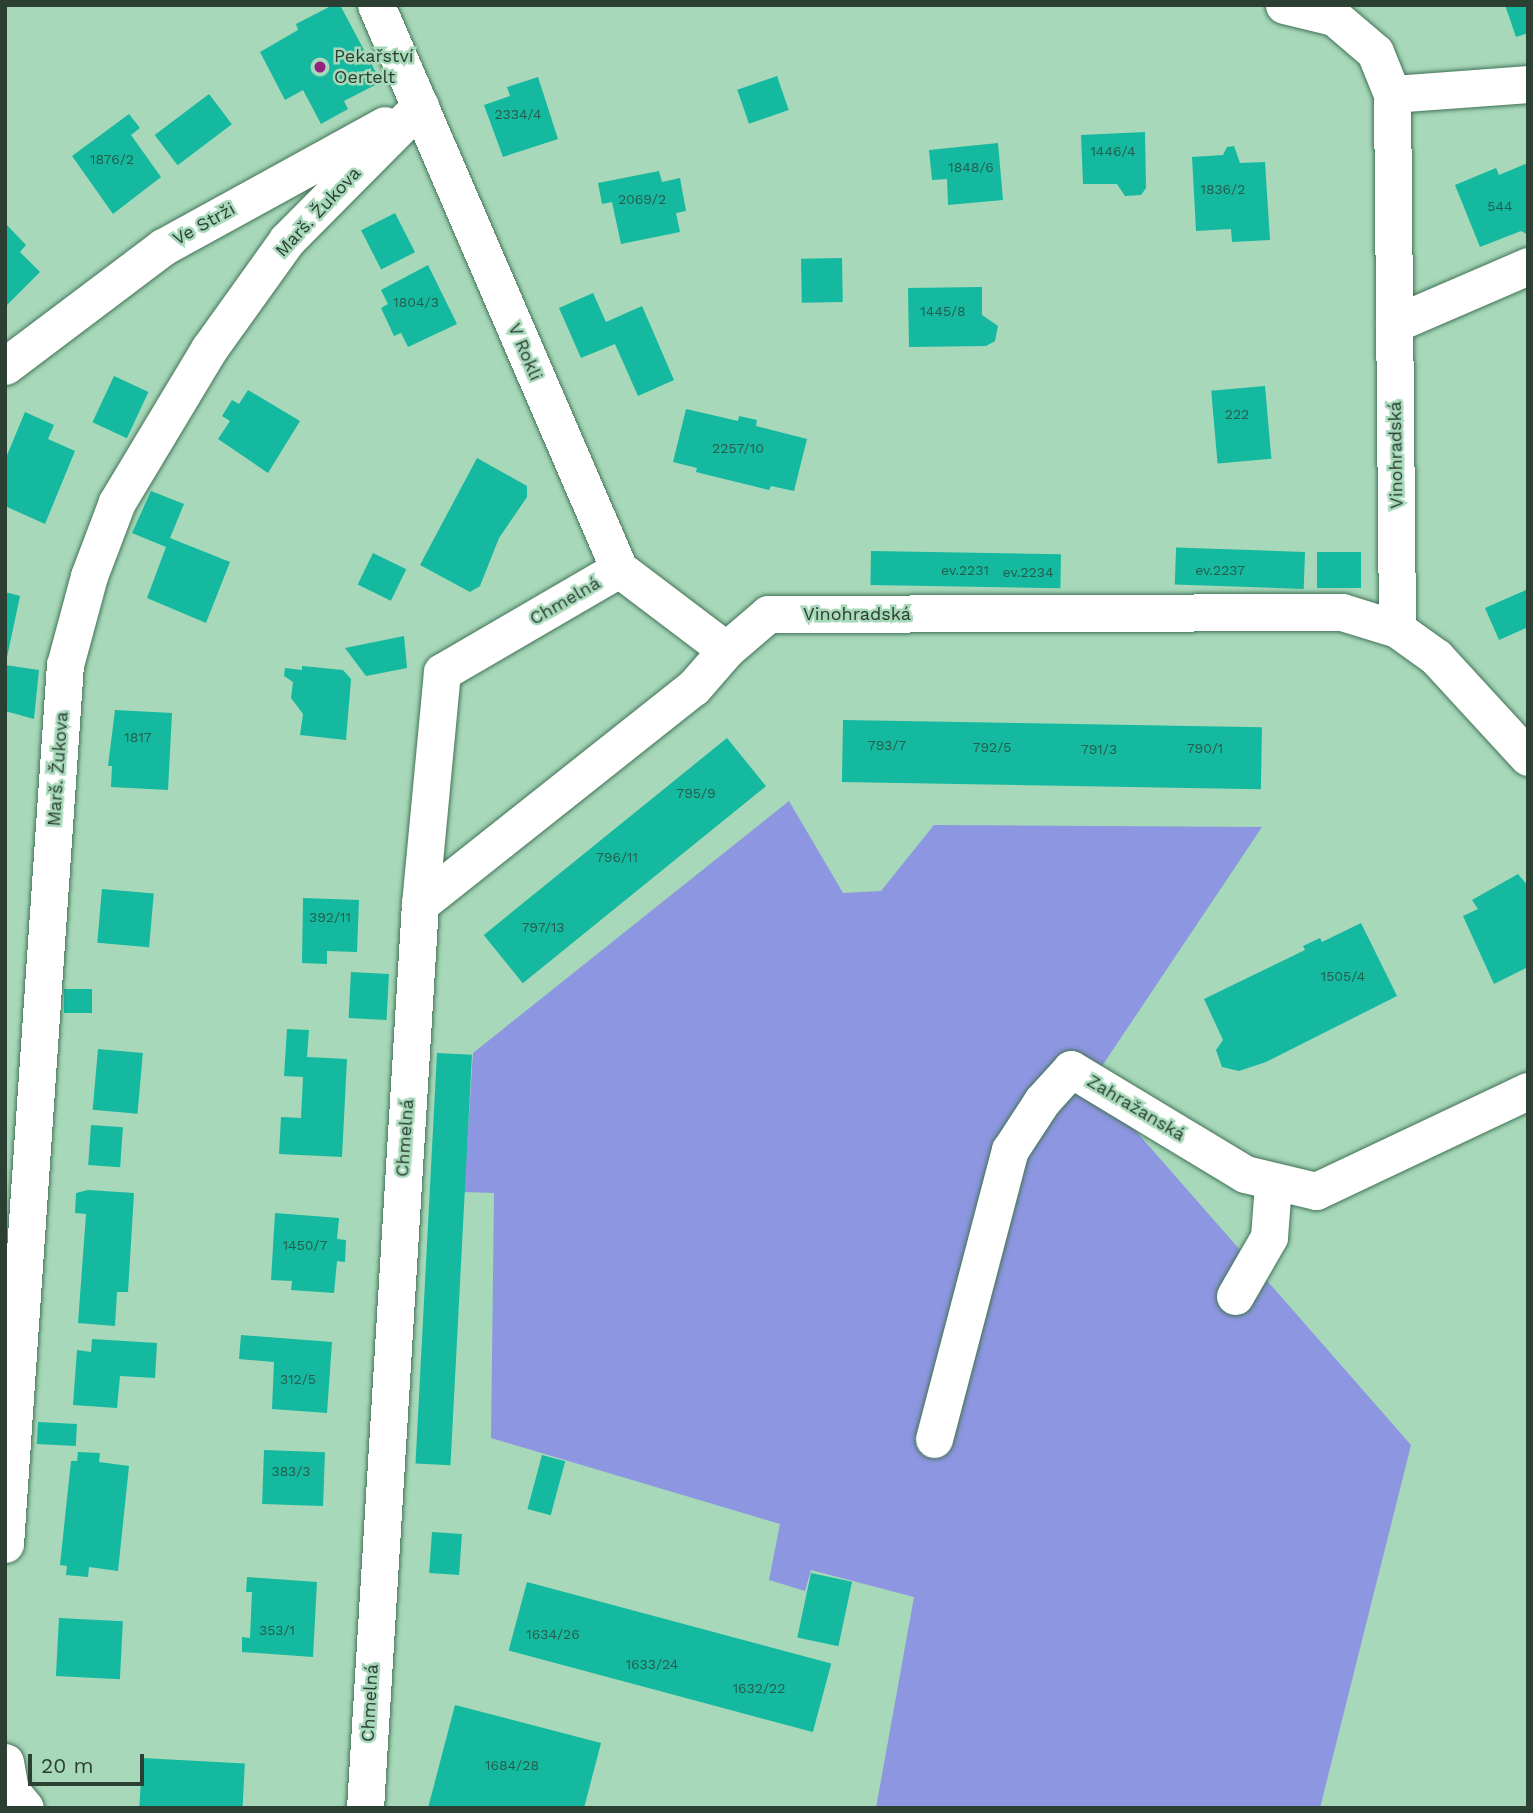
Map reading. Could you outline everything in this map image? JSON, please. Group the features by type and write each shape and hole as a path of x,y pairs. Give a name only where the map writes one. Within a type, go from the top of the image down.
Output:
{"street":[{"name":"Vinohradská","path":"1284,5 1334,17 1375,52 1392,94 1397,629"},
{"name":"V Rokli","path":"380,7 619,569 726,650"},
{"path":"1392,94 1528,84"},
{"name":"Ve Strži","path":"5,366 163,247 420,106"},
{"name":"Marš. Žukova","path":"5,1545 65,665 89,576 117,502 209,349 287,240 420,106"},
{"path":"1394,324 1528,266"},
{"name":"Chmelná","path":"365,1808 420,904 442,672 619,569"},
{"name":"Vinohradská","path":"420,904 694,688 726,650 768,614 1342,612 1397,629 1437,657 1528,757"},
{"name":"Zahražanská","path":"934,1439 1010,1150 1042,1101 1071,1069 1245,1174 1273,1184 1316,1191 1528,1091"},
{"path":"1235,1296 1269,1237 1273,1184"},
{"path":"5,1762 10,1790 25,1808"}],"shaded area":[{"path":"789,801 843,893 881,891 934,825 1262,827 1092,1081 1411,1445 1320,1808 876,1808 914,1597 811,1570 805,1591 769,1580 780,1524 491,1438 494,1193 464,1192 473,1053"}],"building":[{"name":"Pekařství Oertelt","path":"333,5 340,5 381,82 344,101 348,109 321,124 303,90 285,100 260,52 298,30 296,24"},
{"path":"1505,5 1528,5 1528,33 1516,37"},
{"path":"777,76 789,110 749,124 737,90"},
{"path":"538,77 558,139 503,157 484,105 510,96 507,87"},
{"path":"209,94 232,124 178,165 155,135"},
{"path":"129,114 140,128 131,135 161,177 113,214 72,156"},
{"path":"1145,132 1146,188 1141,195 1125,196 1117,184 1083,184 1081,135"},
{"path":"998,143 1003,200 948,205 947,179 932,180 929,150"},
{"path":"1234,146 1240,163 1265,162 1270,240 1232,242 1231,229 1196,231 1192,157 1223,155 1227,147"},
{"path":"1528,163 1528,235 1521,231 1480,247 1455,185 1496,168 1499,175"},
{"path":"659,171 662,182 680,178 686,211 676,213 680,232 621,244 612,202 602,204 598,183"},
{"path":"395,213 415,252 381,269 361,230"},
{"path":"5,223 26,245 20,252 40,272 5,307"},
{"path":"842,258 843,302 802,303 801,259"},
{"path":"428,265 457,324 408,347 401,333 394,336 381,308 388,304 381,290"},
{"path":"982,287 982,315 998,326 995,341 986,346 909,347 908,288"},
{"path":"593,293 606,322 642,306 674,380 638,396 615,344 581,358 559,308"},
{"path":"114,376 148,392 127,438 92,422"},
{"path":"1265,386 1271,459 1218,463 1211,391"},
{"path":"248,390 300,421 268,473 218,439 230,421 222,416 232,400 239,404"},
{"path":"686,409 738,421 739,416 757,420 756,426 807,439 794,491 771,486 769,490 696,472 697,468 673,462"},
{"path":"25,412 54,425 48,439 75,451 45,524 5,506 5,460"},
{"path":"477,458 527,486 527,497 499,538 480,586 470,592 420,565"},
{"path":"151,491 184,504 170,538 230,562 206,623 147,598 166,547 132,533"},
{"path":"1176,547 1305,552 1304,589 1175,584"},
{"path":"871,551 1061,554 1060,588 870,585"},
{"path":"1317,552 1361,552 1361,588 1317,588"},
{"path":"373,553 406,569 391,601 358,584"},
{"path":"1528,589 1528,627 1499,640 1485,608"},
{"path":"5,592 20,596 6,662 5,662"},
{"path":"404,636 407,668 366,676 345,648"},
{"path":"5,665 39,670 34,719 5,711"},
{"path":"302,666 343,670 351,679 346,740 300,735 303,714 291,698 293,682 284,676 285,668 302,670"},
{"path":"115,710 172,713 168,790 111,787 112,766 108,766"},
{"path":"843,720 1262,727 1261,789 842,782"},
{"path":"727,738 766,786 523,983 484,935"},
{"path":"1518,874 1528,886 1528,967 1494,984 1463,916 1478,909 1472,900"},
{"path":"102,889 154,894 149,947 97,943"},
{"path":"303,898 359,900 357,952 327,951 327,964 302,963"},
{"path":"1361,923 1397,996 1266,1062 1239,1071 1222,1067 1216,1050 1223,1040 1204,999 1305,950 1303,946 1320,938 1322,942"},
{"path":"351,972 389,974 387,1020 349,1018"},
{"path":"64,989 92,989 92,1013 64,1013"},
{"path":"287,1029 309,1030 307,1057 347,1059 342,1157 279,1154 281,1117 301,1118 303,1077 284,1076"},
{"path":"98,1049 143,1053 138,1114 93,1110"},
{"path":"437,1053 472,1055 450,1465 415,1463"},
{"path":"91,1125 123,1127 120,1167 88,1165"},
{"path":"88,1190 134,1193 128,1292 117,1292 115,1326 78,1323 86,1214 75,1213 76,1193"},
{"path":"275,1213 339,1218 337,1239 346,1240 345,1262 337,1261 334,1293 291,1290 292,1281 271,1280"},
{"path":"241,1335 332,1342 327,1413 272,1409 274,1362 239,1359"},
{"path":"92,1339 157,1343 155,1378 120,1376 117,1408 73,1405 77,1350 91,1352"},
{"path":"38,1422 77,1424 76,1446 37,1444"},
{"path":"264,1450 325,1452 323,1506 262,1504"},
{"path":"78,1452 100,1453 99,1462 129,1466 118,1571 89,1567 88,1577 66,1575 67,1566 60,1565 71,1461 77,1461"},
{"path":"542,1455 565,1461 551,1515 528,1509"},
{"path":"432,1532 462,1534 459,1575 429,1573"},
{"path":"811,1573 852,1582 838,1646 797,1638"},
{"path":"247,1577 317,1582 313,1657 242,1652 242,1637 250,1638 252,1592 246,1592"},
{"path":"527,1582 831,1664 813,1732 509,1651"},
{"path":"59,1618 123,1621 120,1679 56,1676"},
{"path":"455,1705 601,1743 584,1808 428,1808"},
{"path":"142,1758 245,1763 243,1808 139,1808"}],"place":[{"name":"Pekařství Oertelt","path":"320,67"}]}
